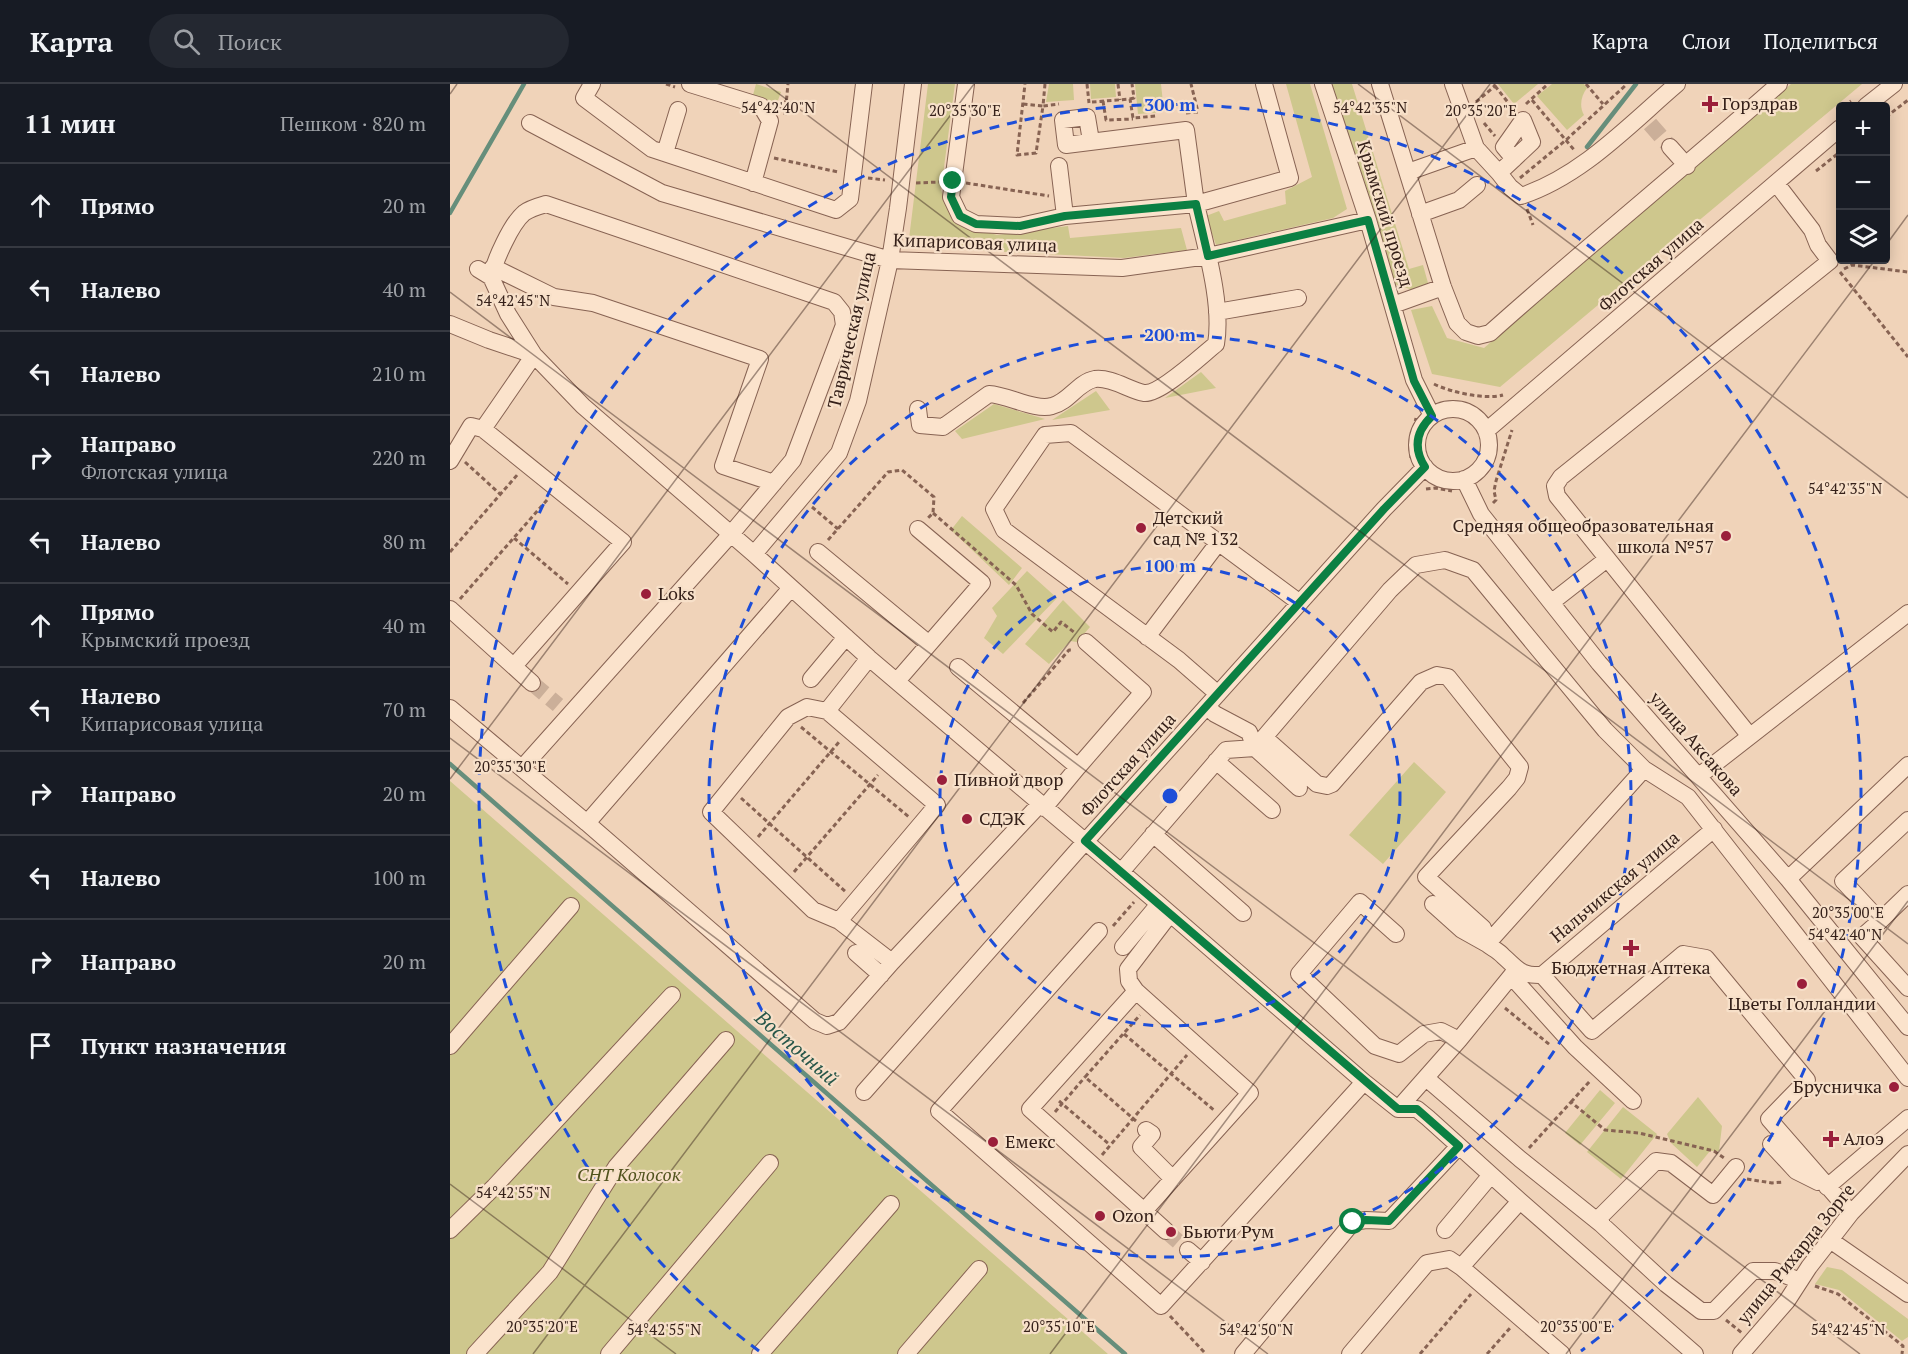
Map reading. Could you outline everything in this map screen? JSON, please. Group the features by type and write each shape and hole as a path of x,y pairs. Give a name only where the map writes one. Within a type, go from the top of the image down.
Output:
{"street":[{"path":"592,84 584,98 652,149 836,210 850,199 864,84"},
{"name":"Таврическая улица","path":"754,554 838,453 858,401 890,260 913,84"},
{"path":"966,84 951,197 960,216 976,224 1020,226 1065,216 1196,204 1290,178 1263,84"},
{"name":"Крымский проезд","path":"1323,84 1368,220 1393,305 1443,287"},
{"path":"1380,84 1443,287 1457,323 1466,332 1478,336 1490,333 1568,263 1687,166 1779,84"},
{"path":"1453,84 1467,109 1476,148 1510,187 1521,196 1541,190 1585,163 1646,119 1677,84"},
{"path":"1871,102 1894,84"},
{"path":"683,86 716,88 761,106 770,121 753,183"},
{"path":"665,153 678,110"},
{"name":"Кипарисовая улица","path":"530,123 662,193 890,260 1122,268 1208,256 1368,220"},
{"path":"918,409 920,425 943,427 989,394 1001,394 1037,406 1052,406 1082,385 1096,379 1147,393 1159,389 1216,344 1219,326 1208,256 1196,204 1186,130 1091,141"},
{"name":"Флотская улица","path":"1486,431 1836,131"},
{"path":"1670,147 1687,166"},
{"path":"1408,172 1476,148"},
{"path":"1499,173 1509,153"},
{"path":"1059,166 1065,216"},
{"path":"1749,735 1557,496 1555,486 1561,477 1835,266 1818,246 1812,230 1776,183"},
{"path":"1420,214 1459,200 1477,184"},
{"path":"488,271 524,213 546,204 834,303 842,312 844,324 793,460 730,534 563,710 522,768"},
{"path":"488,271 508,314 534,355 583,406 869,657 1364,1082 1398,1109 1417,1109 1688,1352"},
{"path":"488,271 554,297 593,303 760,359 723,466 774,483"},
{"path":"1217,312 1298,298"},
{"path":"1393,305 1414,381 1432,416"},
{"path":"450,324 534,355"},
{"path":"483,429 534,355"},
{"path":"1463,410 1480,422 1486,431 1489,442 1488,454 1483,465 1474,474 1464,479 1453,481 1433,475 1425,467 1418,454 1417,443 1424,423 1441,411 1463,410"},
{"path":"452,457 471,426 483,429 623,542 514,666"},
{"path":"1218,694 1148,637 1004,530 994,508 1045,435 1071,433 1300,603"},
{"name":"Флотская улица","path":"864,1092 1085,841 1425,467"},
{"name":"улица Аксакова","path":"1464,479 1480,514 1599,663 1788,879 1908,1028"},
{"path":"897,681 982,583 918,529"},
{"path":"1148,637 1218,543"},
{"path":"818,552 928,645"},
{"path":"1552,602 1607,559"},
{"path":"1121,872 1226,750 1260,743 1389,590 1416,565 1445,560 1473,570 1605,730 1644,769 1688,797 1908,1078"},
{"path":"587,823 791,588"},
{"path":"451,609 532,683"},
{"path":"1699,776 1908,614"},
{"path":"811,679 846,637"},
{"path":"450,708 587,823 815,1022 827,1026 839,1022 886,968 1078,767 1143,692 1086,642"},
{"path":"827,711 869,657"},
{"path":"958,667 1078,767"},
{"path":"1260,743 1317,784 1327,786 1332,784 1421,682 1437,675 1448,677 1520,767 1517,778 1509,788 1426,877 1483,928 1487,944"},
{"path":"839,921 937,805 827,711 807,707 788,717 711,812 813,910 839,921 886,968"},
{"path":"1207,707 1215,714 1249,732 1299,788"},
{"path":"1216,761 1272,810"},
{"path":"1788,879 1908,765"},
{"path":"1487,944 1644,769"},
{"path":"1880,921 1843,881 1908,820"},
{"name":"Нальчикская улица","path":"1542,975 1714,829"},
{"path":"1153,834 1243,913"},
{"path":"1906,901 1862,937 1908,988"},
{"path":"1396,934 1360,902 1299,974 1375,1046 1399,1053 1424,1034 1441,1031 1459,1040"},
{"path":"1432,904 1462,930 1503,955 1513,973 1575,1047 1633,1101"},
{"path":"450,1046 570,906"},
{"path":"1123,947 1165,909"},
{"path":"1144,1212 1250,1093 1150,1004 1129,981 1128,969 1165,909"},
{"path":"1099,931 939,1111 1161,1306 1364,1082"},
{"path":"856,953 886,968"},
{"path":"1513,973 1529,976 1542,975 1592,1031 1683,954 1706,958 1807,1080 1769,1119 1851,1213"},
{"path":"1398,1109 1459,1040 1513,973"},
{"path":"1136,991 1030,1109 1166,1231"},
{"path":"450,1230 494,1187 672,995"},
{"path":"475,1354 550,1272 616,1167 726,1040"},
{"path":"1426,1077 1520,1159 1601,1224 1666,1284 1701,1311 1714,1311 1753,1272 1775,1271 1800,1281"},
{"path":"1827,1187 1908,1118"},
{"path":"1146,1130 1152,1134 1141,1146 1173,1179"},
{"path":"1771,1144 1796,1171 1827,1187"},
{"path":"1243,1354 1353,1222 1389,1221 1459,1146"},
{"name":"улица Рихарда Зорге","path":"1741,1354 1787,1301 1851,1213 1908,1154"},
{"path":"1601,1224 1601,1216 1656,1161 1671,1163 1713,1195 1736,1167"},
{"path":"609,1354 770,1164"},
{"path":"1445,1230 1491,1175"},
{"path":"1461,1267 1520,1201"},
{"path":"760,1354 891,1204"},
{"path":"1830,1240 1908,1294"},
{"path":"1188,1250 1202,1262"},
{"path":"1350,1354 1427,1263 1449,1259 1562,1354"},
{"path":"906,1354 980,1269"}],"path":[{"path":"666,84 683,86"},
{"path":"786,101 788,84"},
{"path":"1025,84 1017,155 1036,153 1045,84"},
{"path":"1118,84 1120,100"},
{"path":"1089,102 1134,98 1132,84"},
{"path":"1176,114 1198,112 1191,84"},
{"path":"1586,84 1603,104"},
{"path":"1510,187 1627,84"},
{"path":"1516,112 1494,85 1467,109 1541,190"},
{"path":"1130,99 1136,136"},
{"path":"1532,100 1585,163"},
{"path":"1890,114 1908,100"},
{"path":"1103,101 1106,120 1165,115"},
{"path":"1023,104 1043,106 1066,104"},
{"path":"1813,174 1836,155"},
{"path":"1835,266 1852,265 1908,272"},
{"path":"1835,266 1908,357"},
{"path":"1431,382 1450,391 1494,398 1507,394"},
{"path":"1480,514 1496,500 1494,491 1496,481 1513,428"},
{"path":"452,457 500,495"},
{"path":"450,552 526,464"},
{"path":"818,552 888,472 902,470 934,497 933,513 918,529"},
{"path":"451,609 557,489"},
{"path":"933,513 1016,585 1032,614 1053,632 1061,622 1086,642 1076,651 1069,650 1014,713"},
{"path":"514,538 579,593"},
{"path":"788,717 919,826"},
{"path":"749,848 849,730"},
{"path":"785,882 889,764"},
{"path":"730,788 856,901"},
{"path":"1099,931 1105,936 1143,890"},
{"path":"1492,998 1555,1049"},
{"path":"1045,1123 1150,1004"},
{"path":"1109,1021 1226,1120"},
{"path":"1092,1165 1196,1044"},
{"path":"1520,1159 1599,1070"},
{"path":"1086,1077 1146,1130"},
{"path":"1046,1091 1110,1145"},
{"path":"1571,1102 1605,1130 1639,1134 1714,1151 1736,1167 1748,1180 1772,1183 1809,1178"},
{"path":"1800,1281 1838,1294 1903,1346 1902,1354"},
{"path":"1420,1354 1480,1283"},
{"path":"1161,1306 1206,1354"},
{"path":"1487,1354 1519,1317"}],"green space":[{"path":"756,84 781,92 777,103 753,95"},
{"path":"928,84 955,84 941,190 955,223 997,235 1068,226 1070,238 1181,228 1187,250 1124,258 908,247"},
{"path":"1049,84 1073,84 1074,100 1046,102"},
{"path":"1090,84 1115,84 1116,97 1091,99"},
{"path":"1135,84 1161,84 1164,112 1138,114"},
{"path":"1286,84 1310,84 1347,209 1333,218 1216,245 1206,216 1219,211 1224,221 1286,204 1285,191 1312,177"},
{"path":"1332,84 1352,84 1409,269 1423,265 1428,283 1413,290 1394,284"},
{"path":"1498,84 1538,84 1514,104"},
{"path":"1552,84 1584,84 1587,88 1581,101 1584,115 1567,130 1537,96"},
{"path":"1791,84 1862,84 1840,102 1836,102 1836,106 1500,387 1432,374 1411,310 1432,306 1447,338 1484,348"},
{"path":"1201,372 1216,388 1165,398"},
{"path":"1096,391 1110,410 1052,420"},
{"path":"994,404 1045,419 962,439 955,431"},
{"path":"962,516 1022,568 1009,585 951,530"},
{"path":"1027,571 1057,598 1003,654 984,638 997,616 992,608"},
{"path":"1063,600 1090,627 1077,642 1070,641 1049,664 1025,644"},
{"path":"1414,762 1446,792 1383,864 1349,835"},
{"name":"СНТ Колосок","path":"450,781 1108,1354 450,1354"},
{"path":"1600,1090 1615,1103 1580,1145 1565,1133"},
{"path":"1698,1097 1722,1126 1719,1151 1710,1151 1697,1167 1671,1143 1667,1134"},
{"path":"1623,1107 1657,1134 1621,1179 1587,1152"},
{"path":"1827,1267 1842,1270 1908,1319 1908,1337 1902,1341 1839,1290 1815,1284"}],"waterway":[{"name":"Восточный","path":"450,213 524,84"},
{"name":"Восточный","path":"1587,147 1636,84"},
{"name":"Восточный","path":"450,764 1125,1354"}],"tunnel":[{"path":"1650,124 1670,147"},
{"path":"532,683 558,705"},
{"path":"1166,1231 1188,1250"}],"place":[{"name":"Горздрав","path":"1710,104"},
{"name":"Детский сад № 132","path":"1141,528"},
{"name":"Средняя общеобразовательная школа №57","path":"1726,536"},
{"name":"Loks","path":"646,594"},
{"name":"Пивной двор","path":"942,780"},
{"name":"СДЭК","path":"967,819"},
{"name":"Бюджетная Аптека","path":"1631,948"},
{"name":"Цветы Голландии","path":"1802,984"},
{"name":"Брусничка","path":"1894,1087"},
{"name":"Алоэ","path":"1831,1139"},
{"name":"Емекс","path":"993,1142"},
{"name":"Ozon","path":"1100,1216"},
{"name":"Бьюти Рум","path":"1171,1232"}],"route":[{"path":"953,181 951,197 960,216 976,224 1020,226 1065,216 1196,204 1208,256 1368,220 1414,381 1432,416 1424,423 1417,443 1418,454 1425,467 1384,509 1085,841 1364,1082 1398,1109 1417,1109 1459,1146 1389,1221 1353,1222"}]}
